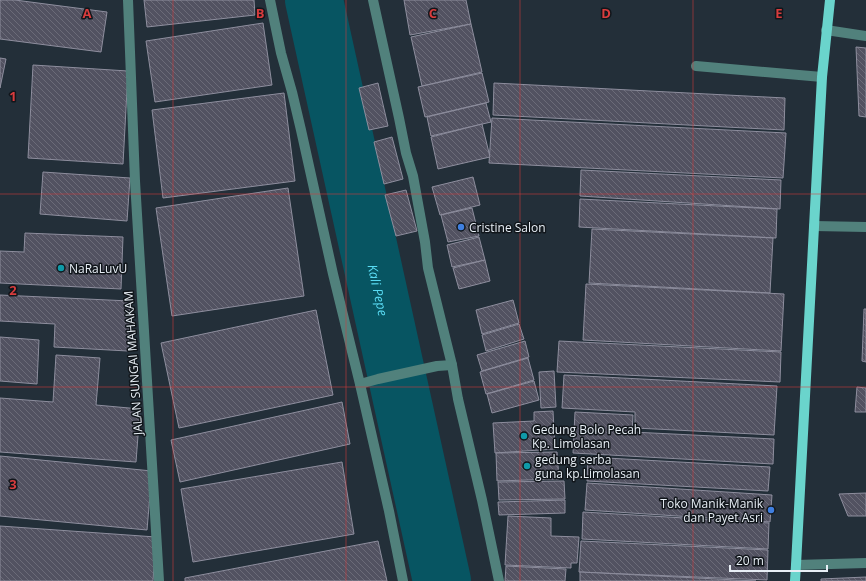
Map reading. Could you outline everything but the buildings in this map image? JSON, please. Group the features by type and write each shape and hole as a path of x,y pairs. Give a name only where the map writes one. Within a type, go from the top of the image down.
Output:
{"main road":[{"path":"795,581 822,77 830,0"}],"street":[{"name":"JALAN SUNGAI MAHAKAM","path":"128,0 135,181 159,581"},
{"path":"270,0 281,53 292,92 333,274 360,384 389,511 403,581"},
{"path":"373,0 406,153 413,176 425,242 428,268 452,366 499,581"},
{"path":"826,30 866,36"},
{"path":"696,66 822,77"},
{"path":"814,226 866,227"},
{"path":"360,384 378,378 437,366 452,366"},
{"path":"796,565 866,563"}],"waterway":[{"name":"Kali Pepe","path":"314,0 442,581"}],"place":[{"name":"Cristine Salon","path":"461,227"},
{"name":"NaRaLuvU","path":"61,268"},
{"name":"Gedung Bolo Pecah Kp. Limolasan","path":"524,436"},
{"name":"gedung serba guna kp.Limolasan","path":"527,466"},
{"name":"Toko Manik-Manik dan Payet Asri","path":"771,510"}]}
